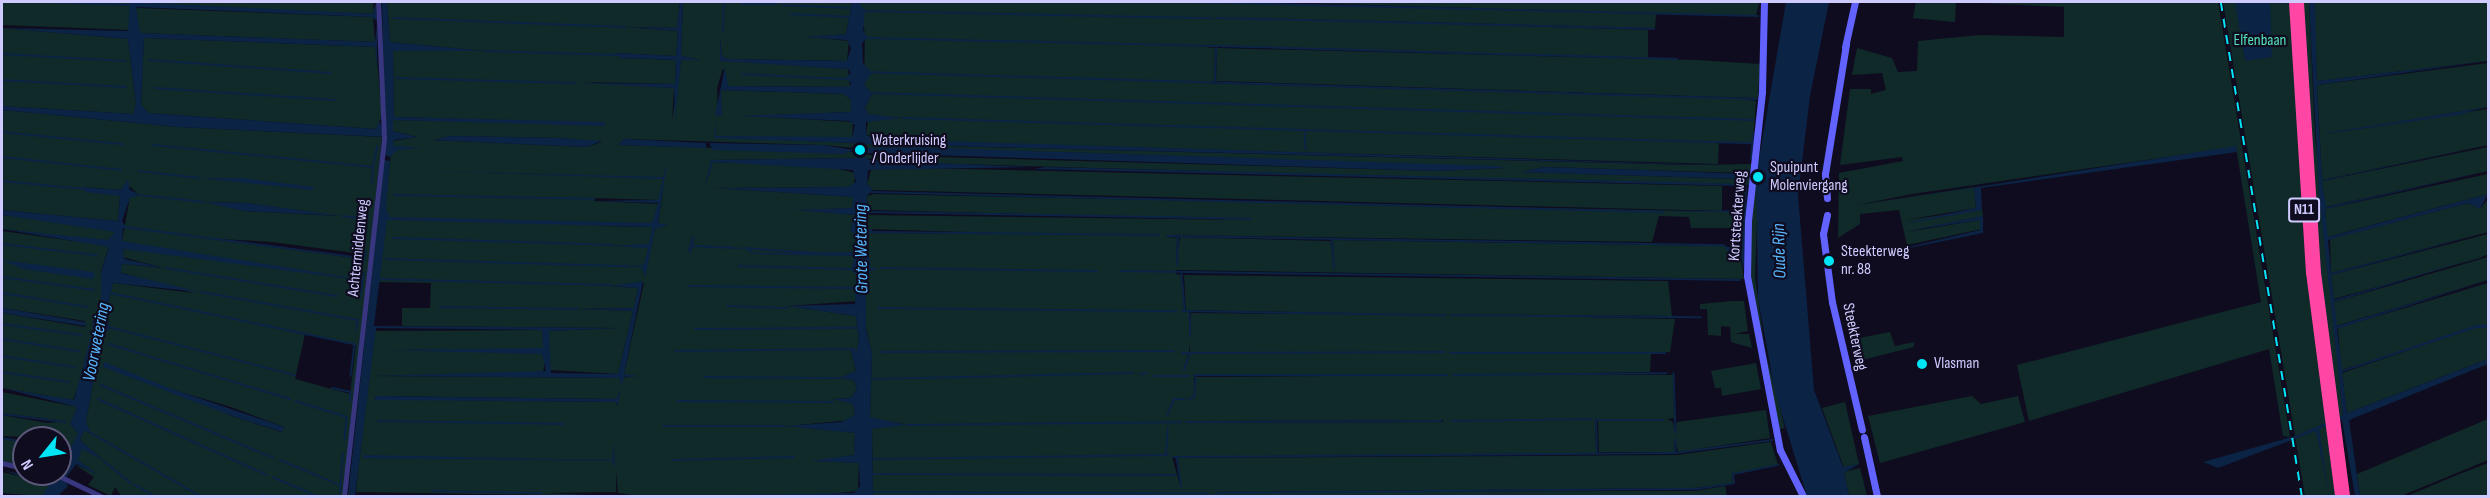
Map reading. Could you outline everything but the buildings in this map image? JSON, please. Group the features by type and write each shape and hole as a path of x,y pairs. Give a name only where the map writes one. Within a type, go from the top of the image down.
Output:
{"highway":[{"name":"N11","path":"2293,2 2300,162 2330,417"},
{"name":"N11","path":"2299,2 2310,194 2339,496"},
{"name":"N11","path":"2331,428 2345,496"}],"main road":[{"name":"Kortsteekterweg","path":"1764,2 1762,92 1748,221 1747,276 1780,450 1803,496"},
{"name":"Steekterweg","path":"1856,2 1846,44 1827,163 1825,239 1854,405 1863,433 1877,496"}],"street":[{"name":"Achtermiddenweg","path":"344,496 384,135 378,2"},
{"path":"72,480 101,496"}],"green space":[{"path":"2,2 130,2 130,30 2,25"},
{"path":"135,2 373,2 374,14 136,5"},
{"path":"387,2 680,2 677,28 625,27 678,31 676,56 616,53 621,58 676,60 675,84 582,82 674,88 672,120 681,60 701,60 681,56 683,2 852,2 846,34 810,37 849,41 847,61 728,59 722,57 720,39 720,60 848,69 850,87 728,86 723,68 717,88 718,114 722,115 720,90 844,94 851,100 851,112 748,116 853,122 852,137 758,139 856,143 856,158 712,160 705,189 712,162 823,165 855,173 854,186 848,187 715,188 854,197 853,208 801,210 855,215 858,301 788,306 856,316 859,340 857,350 851,350 856,371 839,378 854,380 857,389 851,398 833,399 853,404 855,415 850,420 788,426 855,433 854,455 820,461 859,463 858,491 819,495 847,496 618,496 632,495 618,493 616,471 616,492 543,493 615,496 356,492 373,331 542,330 546,356 543,373 373,376 619,378 622,384 622,378 634,376 624,374 644,283 610,286 638,288 634,308 577,309 633,311 618,374 549,370 549,331 617,328 402,326 402,308 430,308 431,283 378,282 392,141 417,137 393,131 393,120 605,123 394,117 393,51 484,51 390,42","holes":["450,136 561,138 602,142 586,147 433,140","624,139 823,145 854,148 854,152 618,145","663,192 658,223 666,225 657,226 652,236 652,227 597,226 652,223 659,204 594,201 596,198 659,200","620,391 617,406 616,402 375,399 376,396 617,399"]},
{"path":"858,2 1266,2 1217,3 1656,14 1655,28 1216,17 1648,30 1648,58 1194,46 1215,48 1214,81 1202,83 1735,98 1756,101 1753,143 1719,142 1718,164 933,142 866,135 868,121 899,118 868,114 865,107 872,94 864,84 865,34"},
{"path":"1268,2 1759,2 1759,3 1756,16"},
{"path":"1916,2 1956,2 1955,22 1913,18"},
{"path":"1956,2 2218,2 2290,437 2283,436 2269,349 2029,421 2017,365 2261,302 2236,147 1912,194 1857,205 1974,187 1976,208 1905,220 1982,210 1983,216 1906,232 1980,220 1982,229 1907,245 1899,210 1860,214 1860,224 1838,238 1839,173 1903,161 1902,157 1840,165 1850,89 1871,89 1871,94 1886,90 1882,73 1852,75 1857,48 1892,58 1898,72 1917,71 1918,41 1980,35 2064,37 2064,7"},
{"name":"Elfenbaan","path":"2223,2 2291,2 2304,241 2335,496 2305,496"},
{"path":"2302,2 2309,2 2315,136 2343,415 2338,419 2320,279"},
{"path":"2314,2 2488,2 2488,61 2317,81"},
{"path":"136,8 373,17 375,42 139,33"},
{"path":"2,28 128,39 136,104 133,114 2,106"},
{"path":"144,38 376,47 382,116 376,129 148,113 141,105"},
{"path":"1217,48 1697,60 1760,64 1758,98 1216,81"},
{"path":"2488,63 2488,107 2326,134 2488,109 2488,145 2322,180 2317,85"},
{"path":"2,110 179,127 382,137 344,496 121,496 115,487 111,496 88,485 94,477 75,465 92,471 78,460 82,448 103,460 80,440 84,431 90,433 86,422 102,332 110,328 106,312 113,283 193,293 119,272 122,264 164,268 122,257 121,251 127,248 161,249 122,241 130,197 139,195 126,183 121,190 83,187 120,196 118,221 2,210","holes":["207,202 247,203 339,216 244,211","203,238 272,242 363,254 362,259","305,334 356,345 350,394 295,379","174,390 231,407 284,427 281,432 232,416"]},
{"path":"1760,133 1755,277 1765,350 1785,428 1777,430 1749,283 1749,226"},
{"path":"865,144 1690,165 1753,164 1749,185 889,162 863,158 864,149 868,155 1438,171 1505,168 1089,153 864,148","holes":["1544,167 1743,173 1745,174 1744,179 1738,179 1521,172"]},
{"path":"2488,147 2488,171 2325,207 2322,181"},
{"path":"872,167 1722,186 1722,211 873,190 867,184"},
{"path":"2488,174 2488,194 2327,237 2325,209"},
{"path":"873,194 1740,212 1742,228 1691,228 1689,217 1659,216 1652,242 1166,235 1166,237 1177,238 1176,265 1180,237 1331,241 1334,269 1333,240 1724,246 1740,252 1744,279 1176,270 1176,274 1181,275 1185,310 1181,312 1189,312 1190,339 1191,313 1447,315 1186,310 1184,275 1668,281 1672,316 1450,314 1675,319 1670,352 1468,353 1651,354 1650,372 1452,375 1673,375 1674,418 1667,419 1673,422 1675,433 1677,422 1766,410 1770,438 1678,452 1675,439 1674,452 1599,452 1598,421 1664,420 1595,419 1596,453 1172,457 1181,488 1178,458 1677,455 1771,442 1778,465 1732,474 1733,483 1695,488 1214,492 1696,491 1725,486 1727,496 873,496 872,429 904,424 870,418 872,353 865,324 869,233 1033,234 866,229 866,215 1252,220 870,210 866,197","holes":["1190,343 1190,352 1445,352 1190,354 1183,371 1188,354 1180,353 1189,352","1194,375 1448,375 1196,377 1194,397","1443,420 1443,422 1185,423 1186,421"]},
{"path":"2488,199 2488,232 2331,273 2330,239 2468,203 2480,209"},
{"path":"2,215 111,228 115,234 108,240 2,229"},
{"path":"2,231 109,246 101,272 105,285 101,306 93,321 97,334 73,400 2,388 2,313 85,327 85,321 2,308"},
{"path":"2488,234 2488,254 2480,258 2334,299 2331,275"},
{"path":"2488,257 2488,280 2336,326 2334,302"},
{"path":"2488,283 2488,324 2341,370 2338,328"},
{"path":"1744,301 1748,331 1734,334 1749,334 1752,348 1731,342 1730,327 1721,326 1721,336 1708,335 1707,309 1700,309 1700,304"},
{"path":"2476,327 2488,328 2488,359 2347,413 2342,373"},
{"path":"1890,332 1895,346 1914,342 1914,347 1854,362 1849,340"},
{"path":"1756,363 1761,389 1722,396 1721,388 1715,388 1711,371"},
{"path":"2,392 77,407 70,424 72,426 12,426 12,436 2,436 2,415 47,423 65,421 2,413"},
{"path":"1972,396 1981,404 2018,396 2025,422 1880,463 1868,416"},
{"path":"1845,402 1859,464 1844,468 1822,408"},
{"path":"2488,419 2488,460 2401,496 2360,496 2357,474"},
{"path":"72,426 78,433 72,451"},
{"path":"2,439 12,440 12,463 2,461"},
{"path":"2488,463 2488,496 2407,496 2457,475"},
{"path":"1860,468 1867,496 1849,496 1844,472"},
{"path":"2,472 12,474 12,486 49,486 42,496 2,493"}],"water":[{"path":"130,2 373,14 376,2 377,21 372,17 136,7 140,33 375,42 377,25 377,68 375,47 144,38 141,105 148,113 376,129 379,121 385,134 382,2 387,2 390,42 485,51 393,51 394,117 605,122 605,126 393,120 393,131 417,137 394,140 393,146 422,148 397,150 390,157 384,155 385,137 179,127 2,110 2,106 133,114 136,104 128,39 2,28 128,31"},
{"path":"680,2 683,2 681,56 701,60 681,60 675,120 674,88 576,83 675,84 676,60 621,58 615,53 676,56 678,31 625,27 677,28"},
{"name":"Grote Wetering","path":"852,2 858,2 865,11 863,30 868,38 862,43 863,63 872,73 864,84 872,94 865,107 868,114 903,118 866,122 866,135 876,139 1750,166 865,144 862,155 869,160 1031,167 868,170 867,184 873,190 866,197 870,213 865,219 866,229 873,229 866,239 871,269 866,283 866,330 872,353 870,417 907,425 872,429 873,496 665,496 854,493 860,486 859,463 810,461 854,455 855,433 784,426 841,422 855,415 853,404 832,399 851,398 857,389 854,380 839,378 856,371 851,350 857,350 859,340 856,316 787,306 855,304 856,275 851,269 855,256 752,254 746,249 693,247 688,252 692,236 692,245 748,248 754,253 856,252 857,236 850,231 855,215 793,210 852,208 853,197 715,188 848,187 856,182 853,170 713,162 704,189 711,160 856,158 856,143 714,138 717,119 716,136 852,137 855,125 849,121 737,116 851,112 851,100 844,94 721,90 722,115 715,116 725,67 728,86 850,87 851,82 844,79 851,73 848,69 720,61 720,39 722,57 728,59 847,61 851,48 847,40 803,37 846,34"},
{"name":"Oude Rijn","path":"1786,2 1829,2 1810,96 1798,195 1814,390 1843,467 1859,464 1844,473 1849,496 1807,496 1775,392 1758,299 1756,176"},
{"path":"2235,2 2270,2 2272,57 2245,61"},
{"path":"2309,2 2315,2 2317,81 2488,61 2317,85 2322,180 2488,145 2322,181 2326,207 2488,171 2325,209 2328,237 2488,194 2480,209 2468,203 2328,240 2331,273 2488,232 2331,275 2334,300 2488,254 2334,302 2337,326 2488,280 2337,329 2342,370 2476,325 2488,324 2488,328 2476,328 2342,372 2347,413 2488,359 2488,364 2349,420 2360,496 2355,496 2342,420 2319,429 2329,496 2316,431 2218,468 2203,462 2295,436 2343,415 2319,196"},
{"path":"2488,107 2457,115 2325,134 2326,133"},
{"path":"450,136 602,141 586,147 433,140"},
{"path":"624,139 706,143 706,148 618,145"},
{"path":"709,143 823,145 854,150 843,154 713,150"},
{"path":"2236,146 2237,152 1981,188 1982,210 1920,221 1904,223 1976,208 1974,188 1850,207"},
{"path":"909,147 1505,168 1438,171 864,153 864,148"},
{"path":"384,160 390,161 386,209 390,217 652,223 658,203 593,201 658,200 663,179 395,170 663,177 667,162 658,223 668,225 655,229 645,278 642,267 624,266 644,265 648,248 611,246 649,244 652,227 387,220 374,326 618,328 549,331 551,373 618,374 633,311 577,309 634,308 638,288 610,286 643,281 624,374 640,376 624,377 622,385 619,378 373,376 546,371 542,354 383,350 543,348 542,330 376,328 355,496 348,496"},
{"path":"1045,167 1747,184 1745,273 1740,253 1728,252 1724,246 1742,249 1741,212 1663,212 1741,210 1745,186 1034,169"},
{"path":"1544,167 1745,174 1744,179 1520,172"},
{"path":"199,178 242,178 314,187 313,190"},
{"name":"Voorwetering","path":"128,179 130,190 140,195 130,198 122,221 125,226 353,256 367,250 363,266 362,259 123,228 122,241 359,279 365,271 361,300 358,280 123,249 124,259 166,268 122,264 121,273 201,292 113,283 106,312 110,329 102,332 86,422 91,433 84,431 80,440 104,461 82,449 78,460 100,476 76,464 72,469 72,445 78,433 70,424 77,407 2,388 74,400 90,339 97,334 92,325 101,306 101,273 109,247 2,229 108,240 115,232 2,215 2,210 118,221 120,196 86,192 82,187 121,190"},
{"path":"204,202 247,203 343,216 244,211"},
{"path":"1983,216 1983,233 1875,255 1980,230 1980,220 1906,231"},
{"path":"2,260 93,272 95,275 92,279 23,269"},
{"path":"2,308 85,322 86,326 2,313"},
{"path":"104,362 169,388 284,427 282,432 232,416 103,367"},
{"path":"621,391 617,406 616,402 375,400 376,396 616,399"},
{"path":"614,441 615,467 612,461 363,458 363,455 612,460"},
{"path":"48,486 68,486 58,496 42,496"}],"waterway":[{"path":"44,2 130,5"},
{"path":"723,31 724,2"},
{"path":"1190,2 1758,16"},
{"path":"741,4 776,4"},
{"path":"782,5 849,8"},
{"path":"865,11 1212,18"},
{"path":"790,14 849,17"},
{"path":"394,18 625,27"},
{"path":"1216,18 1654,29"},
{"path":"868,38 1216,46"},
{"path":"1215,81 1216,46 1677,59"},
{"path":"485,51 618,55"},
{"path":"2,54 125,61"},
{"path":"149,60 331,73"},
{"path":"865,72 1757,99"},
{"path":"742,74 844,79"},
{"path":"396,78 576,83"},
{"path":"2,80 126,87"},
{"path":"155,88 336,100"},
{"path":"869,93 1754,120"},
{"path":"902,118 1305,130 1306,149"},
{"path":"1305,130 1753,143"},
{"path":"2,132 123,144"},
{"path":"1751,159 1753,134"},
{"path":"153,145 373,167 377,146"},
{"path":"2,157 121,170"},
{"path":"372,183 373,168"},
{"path":"139,171 199,178"},
{"path":"2,181 84,189"},
{"path":"872,192 1663,212"},
{"path":"140,195 204,202"},
{"path":"394,195 594,199"},
{"name":"Grote Wetering","path":"868,212 1251,219"},
{"path":"343,216 368,219"},
{"name":"Grote Wetering","path":"869,232 1159,235"},
{"path":"1167,236 1331,239"},
{"path":"1177,265 1178,236"},
{"path":"690,253 694,237"},
{"path":"393,238 613,245"},
{"path":"1334,268 1332,239 1724,245"},
{"path":"2,244 96,255"},
{"path":"702,246 712,247"},
{"path":"723,247 733,248"},
{"path":"744,248 814,253"},
{"path":"386,259 629,266"},
{"name":"Grote Wetering","path":"739,266 851,269"},
{"path":"166,268 337,296"},
{"name":"Grote Wetering","path":"881,268 1097,271"},
{"name":"Grote Wetering","path":"871,269 876,269"},
{"path":"1121,271 1740,280"},
{"path":"1182,274 1185,310"},
{"path":"2,277 94,290"},
{"path":"379,279 611,285"},
{"name":"Grote Wetering","path":"689,286 856,288"},
{"path":"201,292 358,320 357,330"},
{"name":"Voorwetering","path":"2,293 88,307"},
{"path":"110,293 355,344 351,376"},
{"path":"727,306 788,308"},
{"path":"440,307 577,309"},
{"path":"878,308 1176,311"},
{"path":"1182,311 1446,315"},
{"path":"1190,313 1191,336"},
{"path":"1451,315 1701,317"},
{"name":"Voorwetering","path":"2,324 81,335"},
{"name":"Voorwetering","path":"109,327 295,375"},
{"path":"695,329 856,328"},
{"name":"Voorwetering","path":"2,339 79,351"},
{"name":"Voorwetering","path":"109,344 290,399"},
{"path":"675,351 854,349"},
{"path":"881,352 1174,351"},
{"path":"1182,353 1445,352"},
{"path":"1184,370 1190,353"},
{"path":"1450,353 1665,353"},
{"name":"Voorwetering","path":"2,356 74,367"},
{"path":"2,372 69,382"},
{"path":"872,379 1133,373"},
{"path":"1140,374 1147,373"},
{"path":"1453,375 1666,373"},
{"path":"1674,373 1676,432"},
{"path":"1194,375 1447,375"},
{"path":"1154,376 1189,376"},
{"path":"1189,399 1194,397 1196,376"},
{"path":"705,377 839,378"},
{"name":"Voorwetering","path":"101,385 274,458"},
{"path":"332,388 351,392 350,401"},
{"path":"98,399 267,475"},
{"path":"1167,416 1174,399 1184,399"},
{"path":"296,401 347,417 345,440"},
{"path":"677,401 833,402"},
{"path":"2,414 65,422"},
{"path":"1452,421 1592,419"},
{"path":"1597,453 1596,420 1663,420"},
{"path":"378,421 564,424"},
{"path":"1186,422 1441,421"},
{"path":"907,425 1181,422"},
{"path":"663,426 784,426"},
{"path":"1166,454 1168,428"},
{"path":"91,433 200,496"},
{"path":"2,438 12,440"},
{"path":"1675,453 1676,440"},
{"path":"1173,457 1675,453 1772,440"},
{"path":"340,493 343,454"},
{"path":"874,459 1168,455"},
{"path":"673,460 794,457"},
{"path":"1177,457 1182,487"},
{"path":"280,460 340,485"},
{"path":"104,461 131,483"},
{"path":"1216,493 1697,489 1734,483 1733,474 1778,465"},
{"path":"870,474 1175,475"},
{"path":"273,477 317,496"},
{"path":"135,485 154,496"},
{"path":"432,491 541,493"},
{"path":"873,492 1208,493"},
{"path":"263,495 267,496"}],"railway":[{"path":"2221,2 2302,496"}],"place":[{"name":"Waterkruising / Onderlijder","path":"860,150"},
{"name":"Spuipunt Molenviergang","path":"1758,177"},
{"name":"Steekterweg nr. 88","path":"1829,261"},
{"name":"Vlasman","path":"1922,364"}]}
